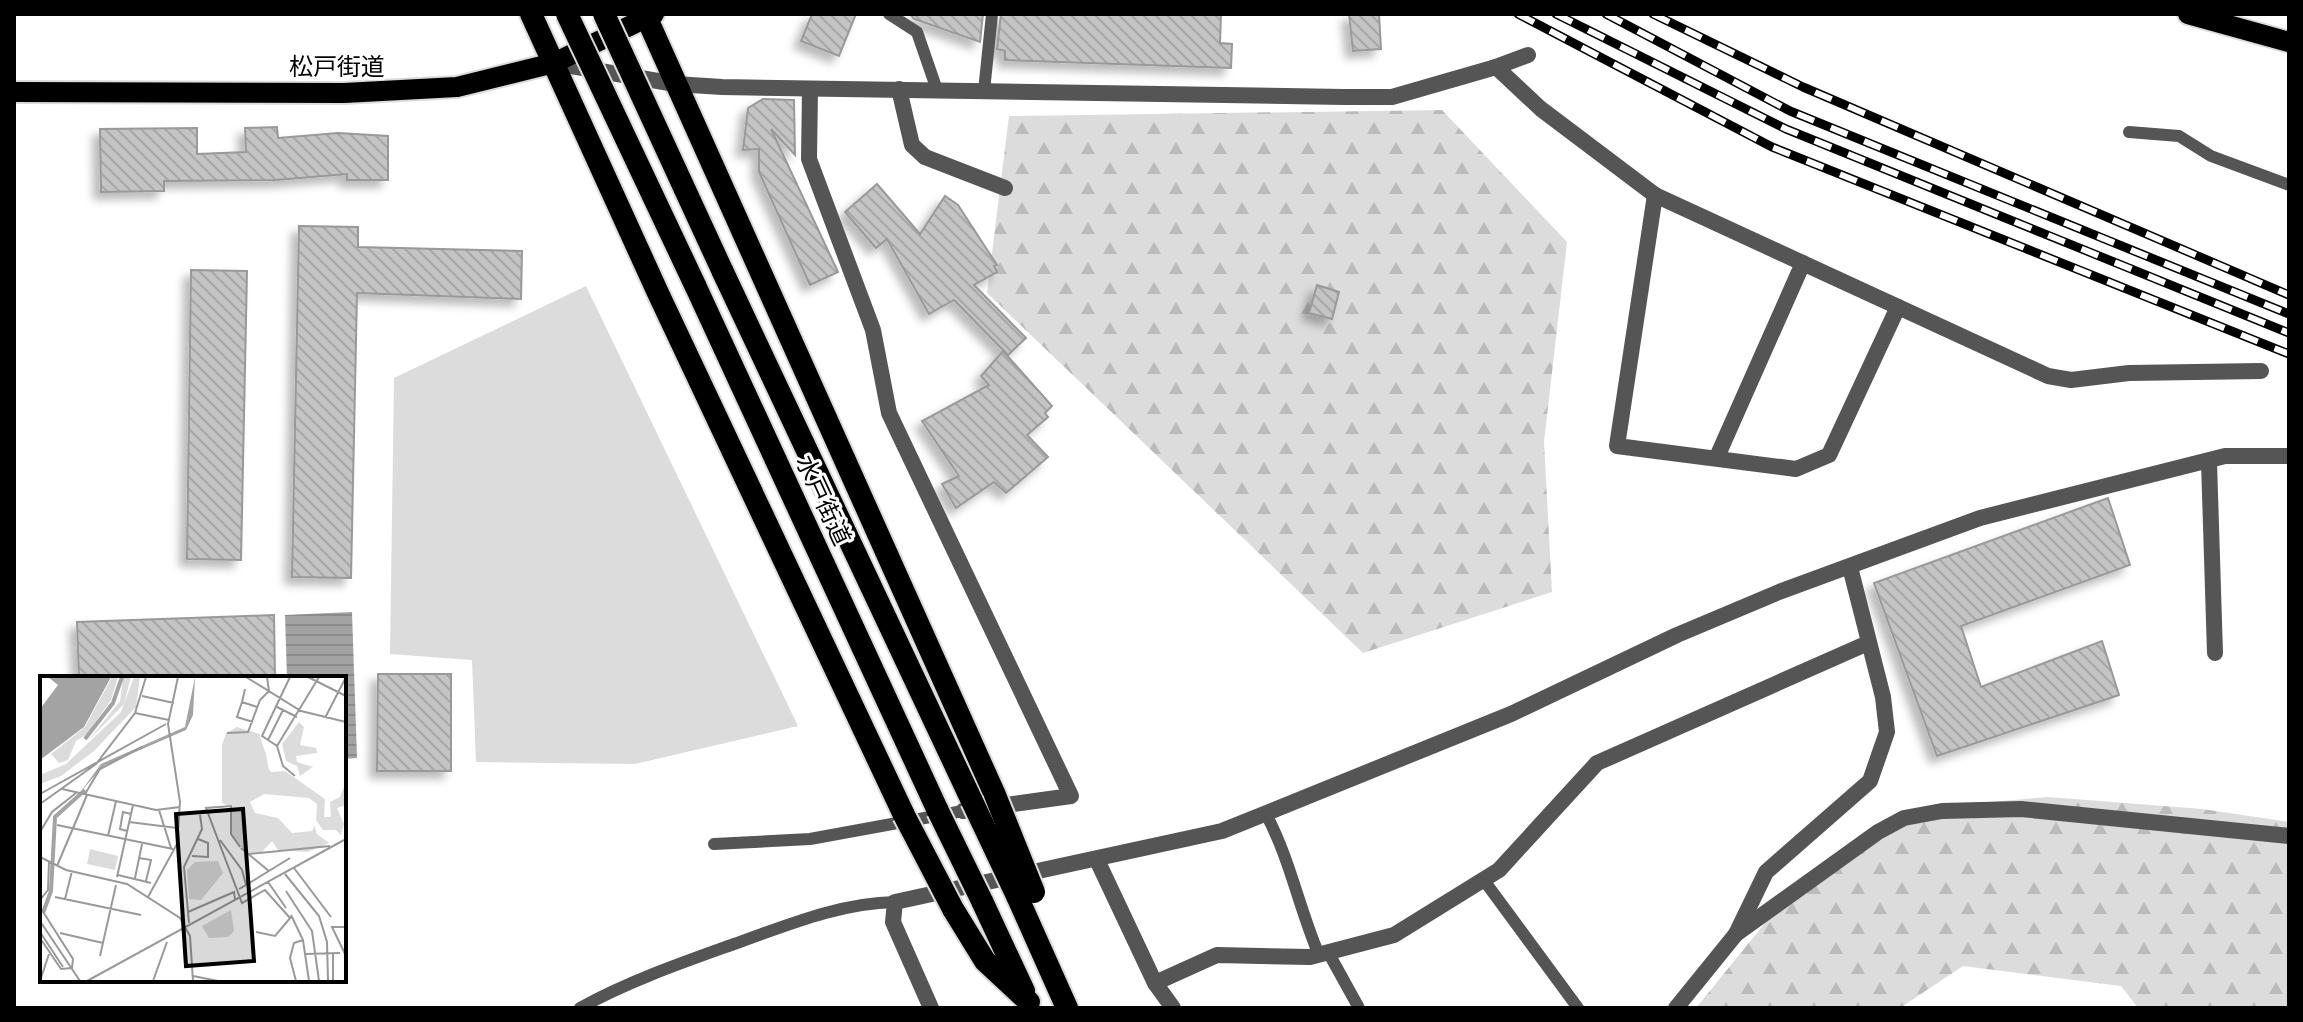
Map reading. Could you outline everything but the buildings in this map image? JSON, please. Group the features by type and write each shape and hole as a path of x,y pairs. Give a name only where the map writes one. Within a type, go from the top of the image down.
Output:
{"highway":[{"path":"531,14 658,293 904,815 953,909 985,961 1031,1005"},
{"name":"水戸街道","path":"567,14 1031,1005"},
{"name":"水戸街道","path":"604,14 968,806 1026,894 1062,998"},
{"path":"649,16 675,84 995,795 1026,894"}],"main road":[{"path":"2188,14 2289,42"},
{"name":"松戸街道","path":"14,92 414,91 486,82 554,63 649,16"}],"street":[{"path":"554,63 675,84 810,89 1392,97 1528,55"},
{"path":"1493,68 1496,67 1541,109 1655,195 2048,376 2071,380 2151,365 2261,371"},
{"path":"810,89 809,159 873,330 889,413 1071,796 968,806"},
{"path":"899,89 912,145 925,157 1005,188"},
{"path":"1655,195 1617,446 1796,469 1829,455 1898,307"},
{"path":"1717,457 1803,263"},
{"path":"931,1008 893,922 895,902 1222,831 1511,714 1692,629 1980,518 2225,456 2289,456"},
{"path":"2209,462 2215,653"},
{"path":"1736,934 1766,872 1870,781 1887,732 1883,697 1850,567"},
{"path":"1155,983 1217,955 1323,953 1394,935 1499,870 1597,763 1868,643"},
{"path":"1676,1008 1736,934 1799,885 1904,818 1942,811 2021,809 2289,836"},
{"path":"1097,860 1155,983 1173,1008"}],"lane":[{"path":"889,14 917,32 937,90"},
{"path":"984,91 992,14"},
{"path":"2129,132 2179,136 2211,156 2248,167 2289,185"},
{"path":"714,844 820,838 968,806"},
{"path":"1266,814 1284,847 1304,920 1359,1008"},
{"path":"1483,879 1578,1008"},
{"path":"580,1008 622,985 812,916 872,902 895,902"}],"green space":[{"path":"1442,110 1567,242 1544,442 1552,592 1363,653 987,293 1009,116"},
{"path":"586,286 798,726 635,764 476,762 472,660 390,654 394,378"},
{"path":"2048,797 2202,809 2289,822 2289,1008 2138,1008 2121,986 1963,966 1900,1008 1696,1008 1778,907 1931,807"}],"shaded area":[{"path":"352,612 357,758 346,759 346,676 287,676 285,615"}],"railway":[{"path":"1518,14 1772,147 2289,354"},
{"path":"1556,14 1786,129 2289,333"},
{"path":"1606,14 1790,111 2289,314"},
{"path":"1653,14 1803,87 2289,295"}]}
